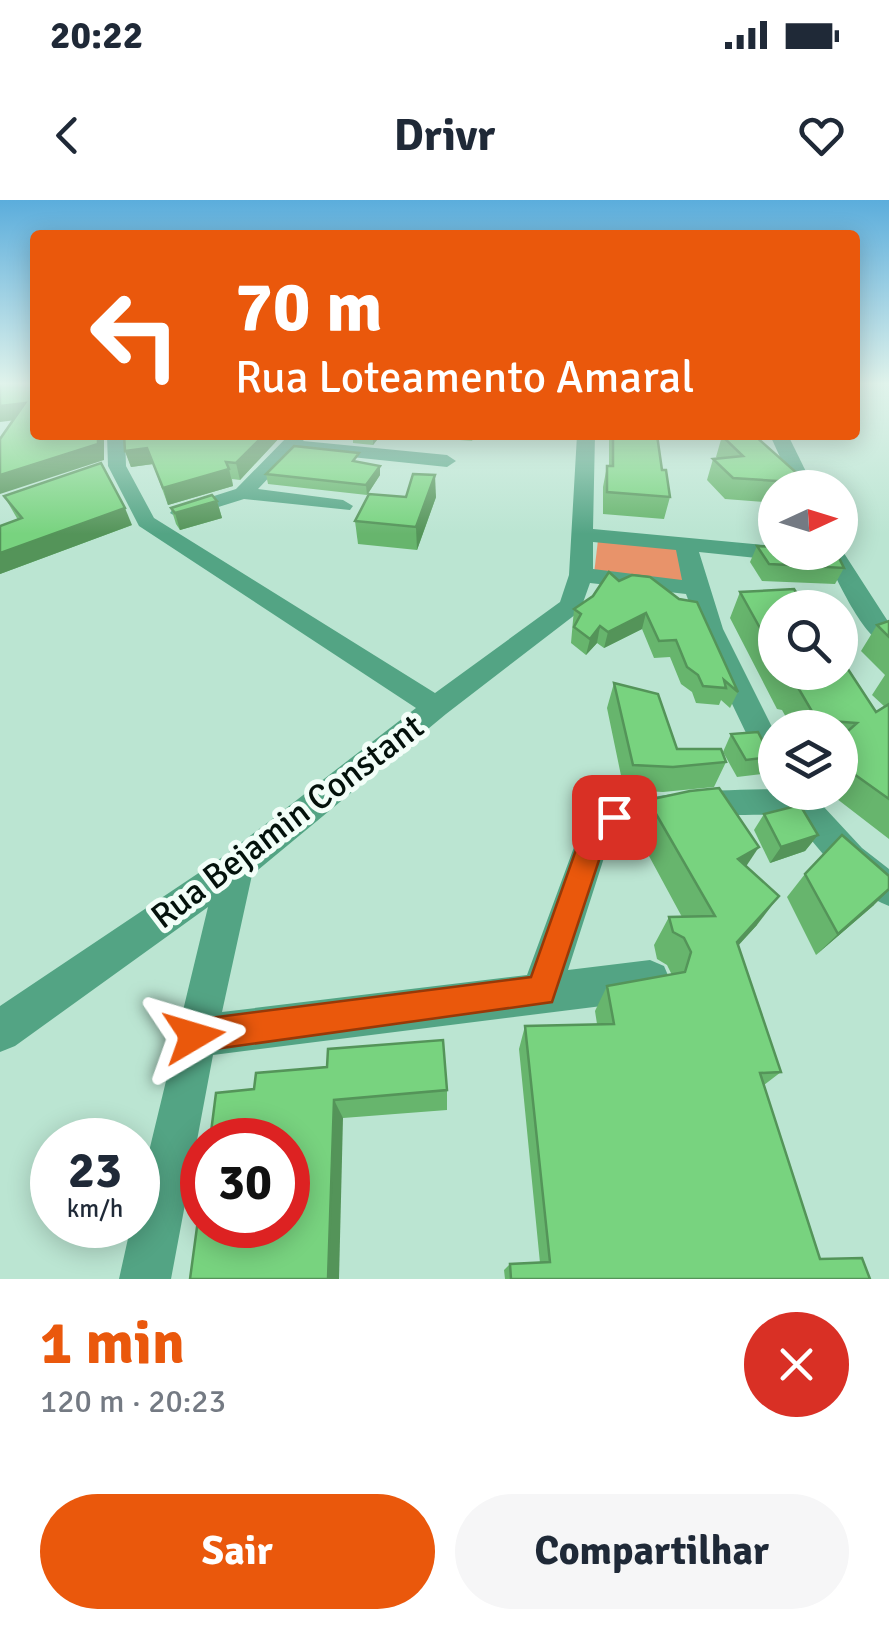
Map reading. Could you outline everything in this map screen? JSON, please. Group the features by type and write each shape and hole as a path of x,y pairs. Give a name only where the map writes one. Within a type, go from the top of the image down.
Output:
{"street":[{"path":"115,440 109,469 146,522 436,708"},
{"path":"243,493 294,440 447,460"},
{"path":"404,456 412,440"},
{"path":"586,440 576,590 693,588"},
{"path":"781,440 796,470"},
{"path":"146,522 243,493 343,506"},
{"path":"582,534 758,550"},
{"path":"686,545 693,588 758,726"},
{"path":"844,570 882,631"},
{"name":"Rua Bejamin Constant","path":"0,1031 236,867 436,708 576,590"},
{"path":"862,599 889,598"},
{"path":"541,991 596,830 614,817 647,809 758,800"},
{"path":"804,810 850,859 889,890"},
{"path":"145,1279 194,1036 236,867"},
{"path":"194,1036 650,980"}],"shaded area":[{"path":"598,540 680,548 684,584 594,574"}],"building":[{"path":"4,433 30,433 30,440 98,440 98,444 0,475 0,439"},
{"path":"124,440 259,440 236,463 226,462 229,469 163,488 147,448 125,451"},
{"path":"613,440 658,440 670,497 607,492 607,466 613,466"},
{"path":"726,440 760,440 793,470 758,470 758,480 733,478 713,459 743,456"},
{"path":"294,446 359,453 353,461 380,466 366,485 266,474"},
{"path":"101,463 125,508 0,553 0,526 22,518 4,496"},
{"path":"413,474 435,475 416,527 355,521 369,494 406,497"},
{"path":"212,495 217,501 175,513 171,508"},
{"path":"609,572 619,581 632,575 650,577 679,599 697,602 738,692 724,680 726,688 703,686 698,675 687,667 676,640 659,641 646,613 608,632 600,626 590,639 574,627 581,614 574,609 593,596"},
{"path":"758,591 758,624 740,592"},
{"path":"889,621 889,637 877,625"},
{"path":"614,683 658,694 677,749 721,749 726,762 673,767 633,765"},
{"path":"858,684 876,712 889,704 889,799 858,777 858,710 811,710 800,690 858,690"},
{"path":"758,732 758,759 746,760 731,734"},
{"path":"719,788 759,847 738,859 779,896 737,942 781,1072 760,1073 820,1259 862,1258 870,1279 511,1279 510,1264 550,1262 525,1026 614,1024 607,986 685,972 691,952 684,938 673,932 669,917 715,916 648,800"},
{"path":"803,810 818,835 781,847 764,814"},
{"path":"842,835 889,876 889,889 838,934 805,874"},
{"path":"443,1040 447,1090 334,1100 328,1279 190,1279 194,1248 310,1248 310,1118 213,1118 216,1093 254,1089 256,1073 327,1067 328,1049"}],"route":[{"path":"194,1036 541,991 596,830 614,817"}]}
